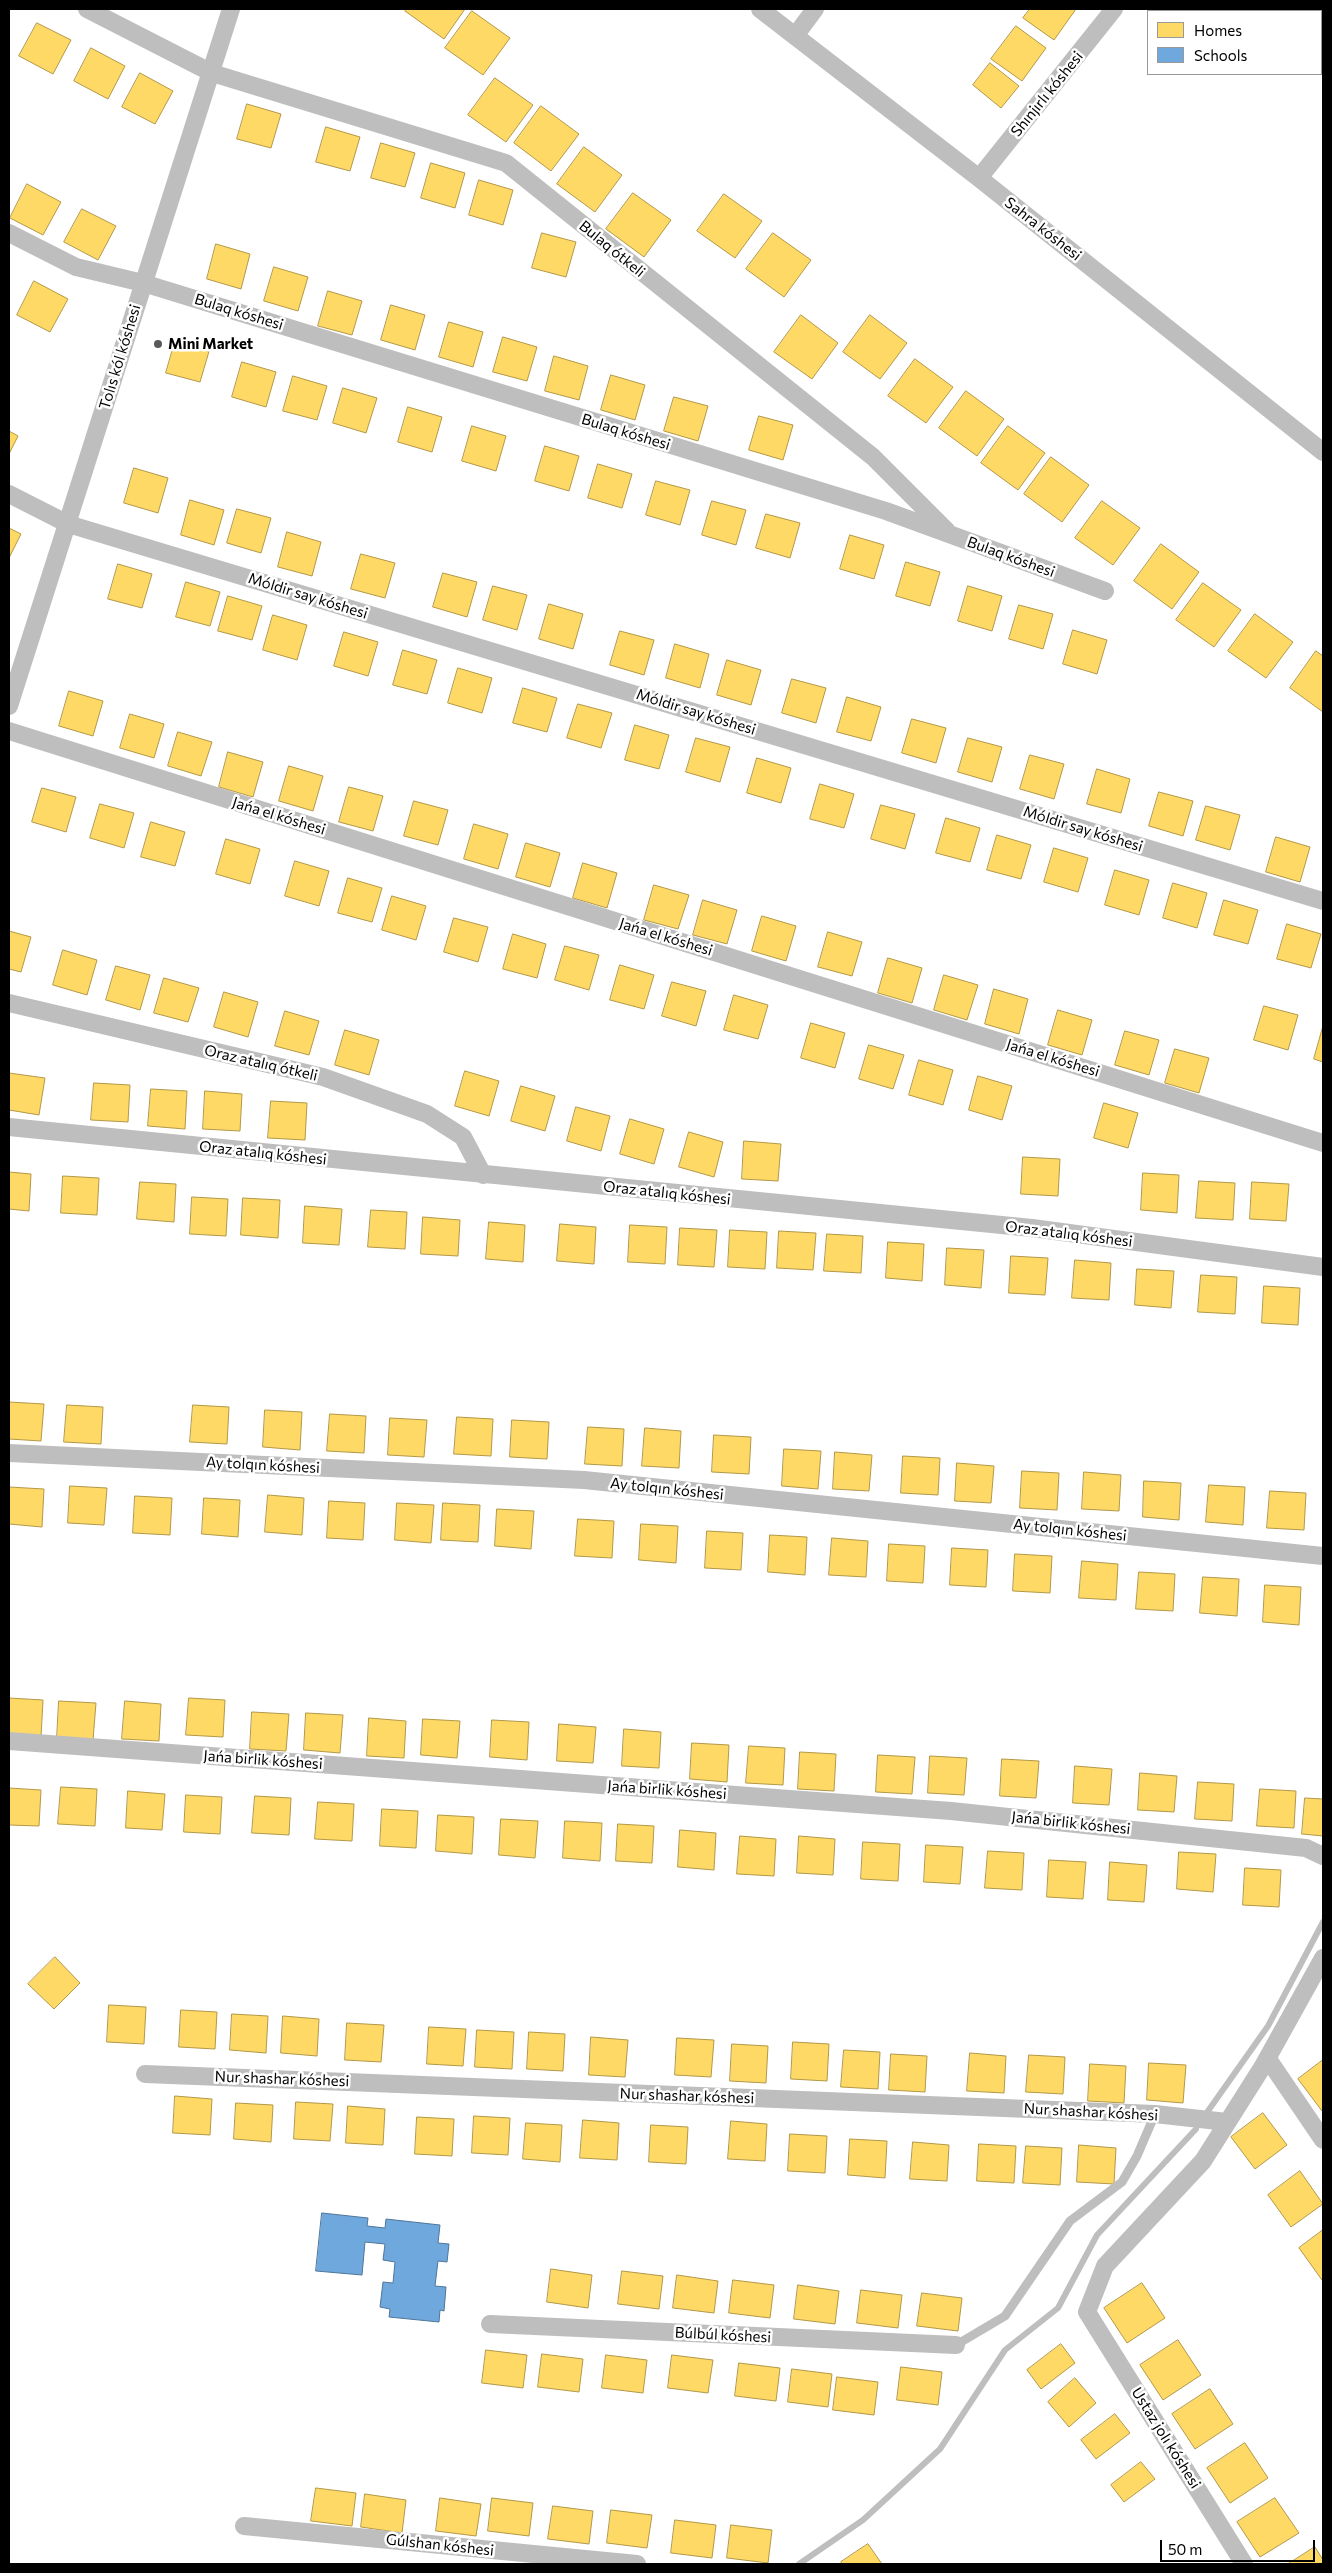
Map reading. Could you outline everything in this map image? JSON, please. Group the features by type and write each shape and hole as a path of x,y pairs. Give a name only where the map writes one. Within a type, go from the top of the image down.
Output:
{"street":[{"name":"Bulaq ótkeli","path":"88,9 212,73 506,163 873,457 952,535"},
{"name":"Tolıs kól kóshesi","path":"9,706 231,9"},
{"name":"Sahra kóshesi","path":"760,9 979,178 1323,452"},
{"path":"794,36 815,9"},
{"name":"Shınjırlı kóshesi","path":"979,178 1114,9"},
{"name":"Bulaq kóshesi","path":"9,233 76,267 143,283 886,511 1105,591"},
{"name":"Móldir say kóshesi","path":"9,494 68,524 1323,901"},
{"name":"Jańa el kóshesi","path":"9,731 1323,1143"},
{"name":"Oraz atalıq ótkeli","path":"9,1003 323,1077 427,1114 463,1137 483,1175"},
{"name":"Oraz atalıq kóshesi","path":"9,1127 1032,1228 1323,1267"},
{"name":"Ay tolqın kóshesi","path":"9,1453 584,1480 1323,1556"},
{"name":"Jańa birlik kóshesi","path":"9,1741 952,1810 1306,1848 1323,1856"},
{"path":"1227,2122 1268,2059 1323,1958"},
{"path":"1268,2059 1323,2140"},
{"name":"Nur shashar kóshesi","path":"145,2074 1155,2114 1227,2122"},
{"name":"Ustaz jolı kóshesi","path":"1227,2122 1203,2161 1105,2266 1087,2312 1244,2564"},
{"name":"Búlbúl kóshesi","path":"490,2324 956,2345"},
{"name":"Gúlshan kóshesi","path":"244,2526 637,2564"}],"lane":[{"path":"956,2345 1005,2316 1070,2221 1122,2182 1137,2156 1155,2114"}],"building: Homes":[{"path":"407,9 465,9 444,39 405,11"},
{"path":"1030,9 1076,9 1054,40 1023,18"},
{"path":"472,11 510,38 483,75 445,48"},
{"path":"37,23 71,40 53,74 19,56"},
{"path":"1016,26 1046,48 1022,81 991,59"},
{"path":"91,48 125,66 108,99 74,81"},
{"path":"990,63 1019,86 1001,108 973,85"},
{"path":"140,73 173,91 155,124 122,107"},
{"path":"495,78 533,105 506,142 468,115"},
{"path":"247,104 281,114 271,148 237,139"},
{"path":"541,106 579,134 551,171 514,143"},
{"path":"326,127 360,137 350,171 316,162"},
{"path":"381,143 415,153 405,187 371,178"},
{"path":"584,147 622,175 595,212 557,184"},
{"path":"431,163 465,173 455,208 421,198"},
{"path":"479,180 513,190 503,225 469,215"},
{"path":"27,184 61,202 43,235 10,218"},
{"path":"633,193 671,220 644,257 606,229"},
{"path":"724,194 762,221 735,258 697,231"},
{"path":"82,209 116,226 98,260 64,242"},
{"path":"542,233 576,242 566,277 532,268"},
{"path":"773,233 811,260 784,297 746,269"},
{"path":"216,244 250,254 241,289 207,279"},
{"path":"274,267 308,277 298,311 264,301"},
{"path":"34,281 68,299 50,332 17,315"},
{"path":"328,291 362,301 352,335 318,326"},
{"path":"391,305 425,315 415,350 381,340"},
{"path":"801,315 838,343 812,379 774,352"},
{"path":"870,315 907,343 880,379 843,352"},
{"path":"449,322 483,332 473,367 439,357"},
{"path":"503,337 537,347 527,381 493,372"},
{"path":"176,338 210,348 200,382 166,373"},
{"path":"554,356 588,366 579,400 545,391"},
{"path":"915,359 953,387 926,423 888,396"},
{"path":"242,362 276,372 266,407 232,397"},
{"path":"611,375 645,385 635,420 601,410"},
{"path":"293,376 327,386 317,420 283,411"},
{"path":"343,388 377,398 366,433 333,423"},
{"path":"966,391 1004,419 977,456 939,428"},
{"path":"674,397 708,406 698,441 664,431"},
{"path":"408,407 442,417 432,452 398,442"},
{"path":"759,416 793,425 783,460 749,450"},
{"path":"472,426 506,436 496,471 462,461"},
{"path":"1008,426 1045,453 1018,490 981,463"},
{"path":"9,431 18,436 9,454"},
{"path":"545,446 579,456 569,491 535,481"},
{"path":"1051,457 1089,485 1062,522 1024,494"},
{"path":"598,464 632,474 622,508 588,498"},
{"path":"134,468 168,478 158,513 124,503"},
{"path":"656,481 690,490 680,525 646,515"},
{"path":"190,500 224,510 214,545 181,535"},
{"path":"712,501 746,510 736,545 702,535"},
{"path":"1102,501 1140,528 1113,565 1075,538"},
{"path":"237,509 271,518 261,553 227,543"},
{"path":"766,514 800,523 790,558 756,548"},
{"path":"9,528 21,534 9,558"},
{"path":"287,532 321,542 312,576 278,567"},
{"path":"850,535 884,545 874,579 840,569"},
{"path":"1161,544 1199,572 1172,609 1134,581"},
{"path":"361,554 395,563 385,598 351,589"},
{"path":"906,562 940,572 930,606 896,596"},
{"path":"118,564 152,574 142,608 108,599"},
{"path":"443,573 477,582 467,617 433,607"},
{"path":"186,582 220,592 210,626 176,617"},
{"path":"1203,583 1241,610 1214,647 1176,620"},
{"path":"493,586 527,595 517,630 483,620"},
{"path":"968,586 1002,596 992,631 958,621"},
{"path":"228,596 262,606 252,640 218,631"},
{"path":"549,604 583,614 573,649 539,639"},
{"path":"1019,605 1053,614 1043,649 1009,639"},
{"path":"1255,614 1293,642 1266,678 1228,651"},
{"path":"273,615 307,625 297,660 263,650"},
{"path":"1073,630 1107,640 1097,674 1063,664"},
{"path":"620,631 654,640 644,675 610,665"},
{"path":"344,632 378,642 368,676 334,666"},
{"path":"675,644 709,654 700,688 666,678"},
{"path":"403,650 437,660 427,694 393,685"},
{"path":"1316,651 1323,656 1323,712 1290,688"},
{"path":"727,660 761,670 751,705 717,695"},
{"path":"458,668 492,678 482,713 448,703"},
{"path":"792,679 826,688 816,723 782,713"},
{"path":"523,688 557,698 547,732 513,723"},
{"path":"69,691 103,701 93,736 59,726"},
{"path":"847,697 881,707 871,741 837,732"},
{"path":"578,704 612,713 601,748 567,738"},
{"path":"130,714 164,724 154,758 120,748"},
{"path":"912,719 946,728 936,763 902,753"},
{"path":"635,725 669,735 659,769 625,760"},
{"path":"178,732 212,742 201,776 168,766"},
{"path":"696,738 730,747 720,782 686,772"},
{"path":"968,738 1002,747 992,782 958,772"},
{"path":"228,752 263,762 253,797 219,787"},
{"path":"1030,755 1064,764 1054,799 1020,789"},
{"path":"757,758 791,768 781,803 747,793"},
{"path":"289,766 323,776 313,811 279,801"},
{"path":"1097,769 1130,779 1121,813 1087,804"},
{"path":"820,784 854,794 844,828 810,819"},
{"path":"349,787 383,796 373,831 339,822"},
{"path":"42,788 76,797 66,832 32,822"},
{"path":"1159,792 1193,801 1183,836 1149,826"},
{"path":"414,801 448,810 438,845 404,836"},
{"path":"100,804 134,813 124,848 90,838"},
{"path":"881,805 915,814 905,849 871,839"},
{"path":"1206,806 1240,815 1230,850 1196,840"},
{"path":"946,818 980,828 970,862 936,853"},
{"path":"151,822 185,832 175,866 141,857"},
{"path":"474,824 508,834 498,869 464,859"},
{"path":"997,835 1031,845 1021,879 987,870"},
{"path":"1276,837 1310,847 1300,882 1266,872"},
{"path":"226,839 260,849 250,884 216,874"},
{"path":"526,843 560,853 550,887 516,877"},
{"path":"1054,848 1088,858 1078,892 1044,882"},
{"path":"295,861 329,871 319,906 285,896"},
{"path":"583,863 617,873 607,908 573,898"},
{"path":"1115,870 1149,880 1139,915 1105,905"},
{"path":"348,878 382,888 372,922 338,913"},
{"path":"1173,883 1207,893 1197,928 1163,918"},
{"path":"654,885 689,895 678,929 644,920"},
{"path":"392,896 426,906 416,940 382,930"},
{"path":"703,900 737,910 727,944 693,935"},
{"path":"1224,900 1258,910 1248,944 1214,935"},
{"path":"762,916 796,926 786,961 752,951"},
{"path":"454,918 488,927 478,962 444,952"},
{"path":"1287,924 1321,934 1311,968 1277,959"},
{"path":"9,931 31,937 21,972 9,969"},
{"path":"828,932 862,942 852,976 818,967"},
{"path":"513,934 546,944 537,978 503,969"},
{"path":"565,946 599,955 589,990 555,980"},
{"path":"63,950 97,960 87,995 53,985"},
{"path":"888,958 922,968 912,1003 878,993"},
{"path":"620,965 654,975 644,1009 610,1000"},
{"path":"116,966 150,975 140,1010 106,1000"},
{"path":"944,975 978,985 967,1020 934,1010"},
{"path":"164,978 199,988 188,1022 154,1013"},
{"path":"672,982 706,991 696,1026 662,1016"},
{"path":"994,989 1028,999 1019,1034 985,1024"},
{"path":"224,992 258,1002 248,1037 214,1027"},
{"path":"734,995 768,1005 758,1039 724,1030"},
{"path":"1264,1006 1298,1015 1288,1050 1254,1040"},
{"path":"1058,1010 1092,1020 1082,1055 1048,1045"},
{"path":"285,1011 319,1021 309,1055 275,1046"},
{"path":"811,1023 845,1033 835,1068 801,1058"},
{"path":"1323,1026 1323,1062 1314,1059"},
{"path":"345,1030 379,1040 369,1075 335,1065"},
{"path":"1125,1031 1159,1040 1149,1075 1115,1065"},
{"path":"869,1045 904,1055 893,1089 859,1079"},
{"path":"1175,1049 1209,1058 1199,1093 1165,1083"},
{"path":"919,1060 953,1070 943,1105 909,1095"},
{"path":"465,1071 499,1081 489,1116 455,1106"},
{"path":"9,1073 45,1078 39,1115 9,1110"},
{"path":"978,1076 1012,1086 1002,1120 969,1110"},
{"path":"94,1083 130,1085 128,1122 91,1120"},
{"path":"521,1086 555,1096 545,1131 511,1121"},
{"path":"151,1089 187,1091 185,1129 148,1126"},
{"path":"205,1091 242,1094 240,1131 203,1129"},
{"path":"271,1101 307,1103 305,1140 268,1138"},
{"path":"1104,1103 1138,1113 1128,1148 1094,1138"},
{"path":"576,1107 610,1116 601,1151 567,1141"},
{"path":"630,1119 664,1129 654,1164 620,1154"},
{"path":"689,1132 723,1142 714,1177 679,1167"},
{"path":"744,1141 781,1144 778,1181 742,1179"},
{"path":"1023,1157 1060,1159 1058,1196 1021,1194"},
{"path":"9,1172 31,1174 29,1211 9,1209"},
{"path":"1143,1173 1179,1175 1177,1213 1141,1210"},
{"path":"63,1176 99,1178 97,1215 61,1213"},
{"path":"1199,1181 1235,1183 1233,1220 1196,1218"},
{"path":"140,1182 176,1184 174,1222 137,1219"},
{"path":"1252,1182 1289,1184 1286,1221 1250,1219"},
{"path":"192,1197 228,1199 226,1236 190,1234"},
{"path":"243,1198 280,1200 278,1238 241,1235"},
{"path":"305,1206 342,1209 339,1245 303,1243"},
{"path":"371,1210 407,1212 405,1249 368,1247"},
{"path":"423,1217 460,1220 458,1256 421,1254"},
{"path":"489,1222 525,1225 523,1262 486,1259"},
{"path":"560,1224 596,1227 594,1264 557,1261"},
{"path":"630,1225 667,1227 665,1264 628,1262"},
{"path":"680,1228 717,1230 714,1267 678,1265"},
{"path":"730,1230 767,1232 765,1269 728,1267"},
{"path":"779,1231 816,1233 813,1270 777,1268"},
{"path":"827,1234 863,1236 861,1273 824,1271"},
{"path":"888,1242 924,1244 922,1281 886,1278"},
{"path":"947,1248 984,1250 981,1288 945,1285"},
{"path":"1011,1256 1048,1258 1045,1295 1009,1293"},
{"path":"1075,1260 1111,1263 1109,1300 1072,1298"},
{"path":"1137,1269 1174,1271 1171,1308 1135,1305"},
{"path":"1201,1275 1237,1277 1235,1314 1198,1312"},
{"path":"1264,1286 1300,1288 1298,1325 1262,1323"},
{"path":"9,1402 44,1404 41,1441 9,1439"},
{"path":"67,1405 103,1407 101,1444 64,1442"},
{"path":"193,1405 229,1407 227,1444 190,1442"},
{"path":"265,1410 302,1412 300,1450 263,1447"},
{"path":"330,1414 366,1416 364,1453 327,1451"},
{"path":"457,1417 493,1419 491,1456 454,1454"},
{"path":"390,1418 427,1420 424,1457 388,1455"},
{"path":"512,1420 549,1422 547,1459 510,1457"},
{"path":"588,1427 624,1429 622,1466 585,1464"},
{"path":"645,1428 681,1431 679,1468 642,1466"},
{"path":"714,1435 751,1437 749,1474 712,1472"},
{"path":"784,1449 821,1451 818,1489 782,1486"},
{"path":"835,1452 872,1455 869,1491 833,1489"},
{"path":"903,1456 940,1458 938,1495 901,1493"},
{"path":"957,1463 994,1466 991,1503 955,1501"},
{"path":"1022,1471 1059,1473 1057,1510 1020,1508"},
{"path":"1084,1472 1121,1475 1119,1511 1082,1509"},
{"path":"1144,1481 1181,1483 1179,1520 1143,1517"},
{"path":"1209,1485 1245,1487 1243,1525 1206,1522"},
{"path":"70,1486 107,1488 104,1525 68,1523"},
{"path":"9,1487 44,1489 42,1527 9,1524"},
{"path":"1270,1491 1306,1493 1304,1530 1267,1528"},
{"path":"268,1495 304,1498 302,1535 265,1532"},
{"path":"135,1496 172,1498 170,1535 133,1533"},
{"path":"204,1498 240,1500 238,1537 202,1534"},
{"path":"329,1501 365,1503 363,1540 327,1538"},
{"path":"397,1503 434,1505 431,1543 395,1540"},
{"path":"443,1503 480,1505 478,1542 441,1540"},
{"path":"497,1509 534,1511 531,1549 495,1546"},
{"path":"578,1519 614,1521 612,1558 575,1556"},
{"path":"641,1524 678,1526 676,1563 639,1560"},
{"path":"707,1531 743,1533 741,1570 705,1568"},
{"path":"770,1535 807,1537 805,1575 768,1572"},
{"path":"832,1538 868,1541 866,1577 829,1575"},
{"path":"889,1544 925,1546 923,1583 887,1581"},
{"path":"952,1548 988,1550 986,1587 950,1585"},
{"path":"1015,1554 1052,1556 1050,1593 1013,1591"},
{"path":"1082,1561 1118,1564 1116,1600 1079,1598"},
{"path":"1139,1572 1175,1574 1173,1611 1136,1609"},
{"path":"1203,1577 1239,1579 1237,1616 1200,1613"},
{"path":"1265,1585 1301,1587 1299,1625 1263,1622"},
{"path":"9,1698 43,1700 41,1737 9,1735"},
{"path":"189,1698 225,1700 223,1737 186,1735"},
{"path":"59,1701 96,1703 93,1740 57,1738"},
{"path":"125,1701 161,1704 159,1741 122,1739"},
{"path":"252,1712 289,1714 286,1751 250,1749"},
{"path":"306,1713 343,1715 340,1753 304,1750"},
{"path":"369,1718 406,1721 404,1758 367,1756"},
{"path":"423,1719 460,1721 457,1758 421,1755"},
{"path":"492,1720 529,1722 527,1760 490,1757"},
{"path":"559,1724 596,1727 593,1763 557,1761"},
{"path":"624,1729 661,1732 659,1768 622,1766"},
{"path":"692,1743 729,1745 727,1782 690,1779"},
{"path":"749,1746 785,1748 783,1785 746,1783"},
{"path":"800,1752 836,1754 834,1791 798,1789"},
{"path":"878,1755 915,1757 912,1794 876,1792"},
{"path":"930,1756 967,1758 964,1795 928,1793"},
{"path":"1002,1759 1039,1761 1036,1798 1000,1796"},
{"path":"1075,1766 1112,1769 1109,1805 1073,1803"},
{"path":"1140,1773 1177,1776 1174,1812 1138,1810"},
{"path":"1198,1782 1234,1784 1232,1821 1195,1819"},
{"path":"61,1787 97,1789 95,1826 58,1824"},
{"path":"9,1788 41,1790 39,1826 9,1825"},
{"path":"1260,1789 1296,1791 1294,1828 1257,1826"},
{"path":"128,1791 165,1794 162,1830 126,1828"},
{"path":"186,1795 222,1797 220,1834 184,1832"},
{"path":"255,1796 291,1798 289,1835 252,1833"},
{"path":"1305,1798 1323,1799 1323,1836 1302,1834"},
{"path":"318,1802 354,1804 352,1841 315,1839"},
{"path":"382,1809 418,1811 416,1848 380,1846"},
{"path":"438,1815 474,1817 472,1854 436,1851"},
{"path":"501,1819 538,1821 535,1858 499,1855"},
{"path":"565,1821 602,1823 600,1861 563,1858"},
{"path":"618,1824 654,1826 652,1863 616,1861"},
{"path":"680,1830 716,1833 714,1870 678,1867"},
{"path":"740,1836 776,1839 774,1876 737,1874"},
{"path":"799,1836 835,1839 833,1875 797,1873"},
{"path":"863,1842 900,1844 898,1881 861,1879"},
{"path":"926,1845 963,1847 960,1884 924,1882"},
{"path":"988,1851 1024,1853 1022,1890 985,1888"},
{"path":"1179,1852 1216,1854 1213,1892 1177,1889"},
{"path":"1049,1860 1086,1862 1083,1899 1047,1897"},
{"path":"1110,1862 1147,1865 1144,1902 1108,1900"},
{"path":"1245,1868 1281,1870 1279,1907 1243,1905"},
{"path":"55,1957 80,1983 54,2009 28,1984"},
{"path":"109,2005 146,2007 144,2044 107,2042"},
{"path":"181,2010 217,2012 215,2049 179,2047"},
{"path":"232,2014 268,2016 266,2053 230,2050"},
{"path":"283,2016 319,2019 317,2056 281,2053"},
{"path":"347,2023 384,2025 381,2062 345,2060"},
{"path":"429,2027 466,2029 463,2066 427,2064"},
{"path":"477,2030 514,2032 512,2069 475,2067"},
{"path":"529,2032 565,2034 563,2071 527,2069"},
{"path":"591,2037 628,2040 625,2077 589,2075"},
{"path":"677,2038 714,2040 711,2077 675,2075"},
{"path":"793,2042 829,2044 827,2081 791,2079"},
{"path":"732,2044 768,2046 766,2083 730,2081"},
{"path":"844,2050 880,2052 878,2089 841,2087"},
{"path":"970,2053 1006,2056 1004,2093 967,2091"},
{"path":"891,2054 927,2056 925,2092 889,2090"},
{"path":"1029,2055 1065,2057 1063,2094 1026,2092"},
{"path":"1323,2060 1323,2109 1322,2111 1298,2079"},
{"path":"1149,2063 1186,2065 1183,2103 1147,2100"},
{"path":"1090,2064 1126,2066 1124,2103 1088,2101"},
{"path":"175,2096 212,2099 210,2135 173,2133"},
{"path":"296,2102 333,2104 330,2141 294,2139"},
{"path":"236,2103 273,2105 271,2142 234,2139"},
{"path":"348,2106 385,2109 383,2145 346,2143"},
{"path":"1263,2113 1287,2145 1255,2169 1231,2137"},
{"path":"474,2116 510,2118 508,2155 472,2153"},
{"path":"417,2117 454,2119 452,2156 415,2154"},
{"path":"583,2120 619,2123 617,2160 580,2158"},
{"path":"731,2121 767,2124 765,2161 728,2159"},
{"path":"526,2123 562,2125 560,2162 523,2159"},
{"path":"651,2125 688,2127 686,2164 649,2162"},
{"path":"790,2134 827,2136 825,2173 788,2171"},
{"path":"850,2139 887,2141 885,2178 848,2175"},
{"path":"913,2142 949,2145 947,2181 910,2179"},
{"path":"979,2144 1016,2146 1014,2183 977,2181"},
{"path":"1079,2145 1116,2148 1114,2184 1077,2182"},
{"path":"1026,2146 1062,2148 1060,2185 1023,2183"},
{"path":"1300,2171 1323,2204 1291,2227 1268,2195"},
{"path":"1323,2230 1323,2279 1322,2280 1299,2248"},
{"path":"551,2269 592,2275 588,2308 547,2302"},
{"path":"622,2271 663,2276 659,2309 618,2304"},
{"path":"677,2275 718,2281 714,2313 673,2308"},
{"path":"733,2280 774,2285 770,2318 729,2313"},
{"path":"1142,2283 1165,2318 1127,2343 1104,2308"},
{"path":"798,2285 839,2291 835,2324 794,2319"},
{"path":"861,2290 902,2295 898,2328 857,2323"},
{"path":"922,2293 962,2298 958,2331 917,2326"},
{"path":"1178,2340 1201,2375 1163,2400 1140,2365"},
{"path":"1061,2344 1075,2363 1041,2389 1027,2370"},
{"path":"486,2350 527,2355 523,2388 482,2383"},
{"path":"542,2354 583,2359 579,2392 538,2387"},
{"path":"606,2355 647,2360 643,2393 602,2388"},
{"path":"672,2355 713,2360 708,2393 668,2388"},
{"path":"739,2363 780,2368 776,2401 735,2396"},
{"path":"901,2367 942,2372 938,2405 897,2400"},
{"path":"792,2369 832,2374 828,2407 788,2402"},
{"path":"837,2377 878,2382 874,2415 833,2410"},
{"path":"1075,2378 1096,2403 1069,2427 1048,2402"},
{"path":"1210,2389 1233,2424 1195,2449 1172,2414"},
{"path":"1115,2414 1130,2433 1096,2459 1081,2440"},
{"path":"1245,2443 1268,2478 1230,2503 1207,2468"},
{"path":"1141,2462 1155,2479 1124,2502 1111,2485"},
{"path":"316,2488 356,2493 352,2526 311,2521"},
{"path":"365,2494 406,2500 402,2533 361,2527"},
{"path":"440,2498 481,2504 476,2536 436,2531"},
{"path":"492,2498 533,2503 529,2536 488,2531"},
{"path":"1275,2498 1299,2533 1260,2557 1237,2522"},
{"path":"553,2506 593,2511 589,2544 548,2539"},
{"path":"611,2510 652,2515 647,2548 607,2543"},
{"path":"675,2520 716,2525 712,2558 671,2553"},
{"path":"731,2525 772,2530 768,2563 727,2558"},
{"path":"868,2544 882,2564 842,2564 841,2562"},
{"path":"1315,2547 1323,2560 1323,2564 1288,2564"}],"building: Schools":[{"path":"322,2213 368,2218 367,2226 385,2228 386,2219 440,2225 438,2243 449,2244 447,2262 438,2261 435,2286 446,2287 444,2311 440,2310 439,2322 389,2317 390,2309 380,2307 383,2282 393,2283 395,2262 383,2260 385,2244 365,2242 362,2275 316,2271"}],"waterway":[{"path":"1208,2111 1268,2026 1323,1922"},
{"path":"799,2564 863,2520 940,2449 1005,2350 1058,2308 1097,2235 1196,2129"}],"place":[{"name":"Mini Market","path":"158,344"}]}
